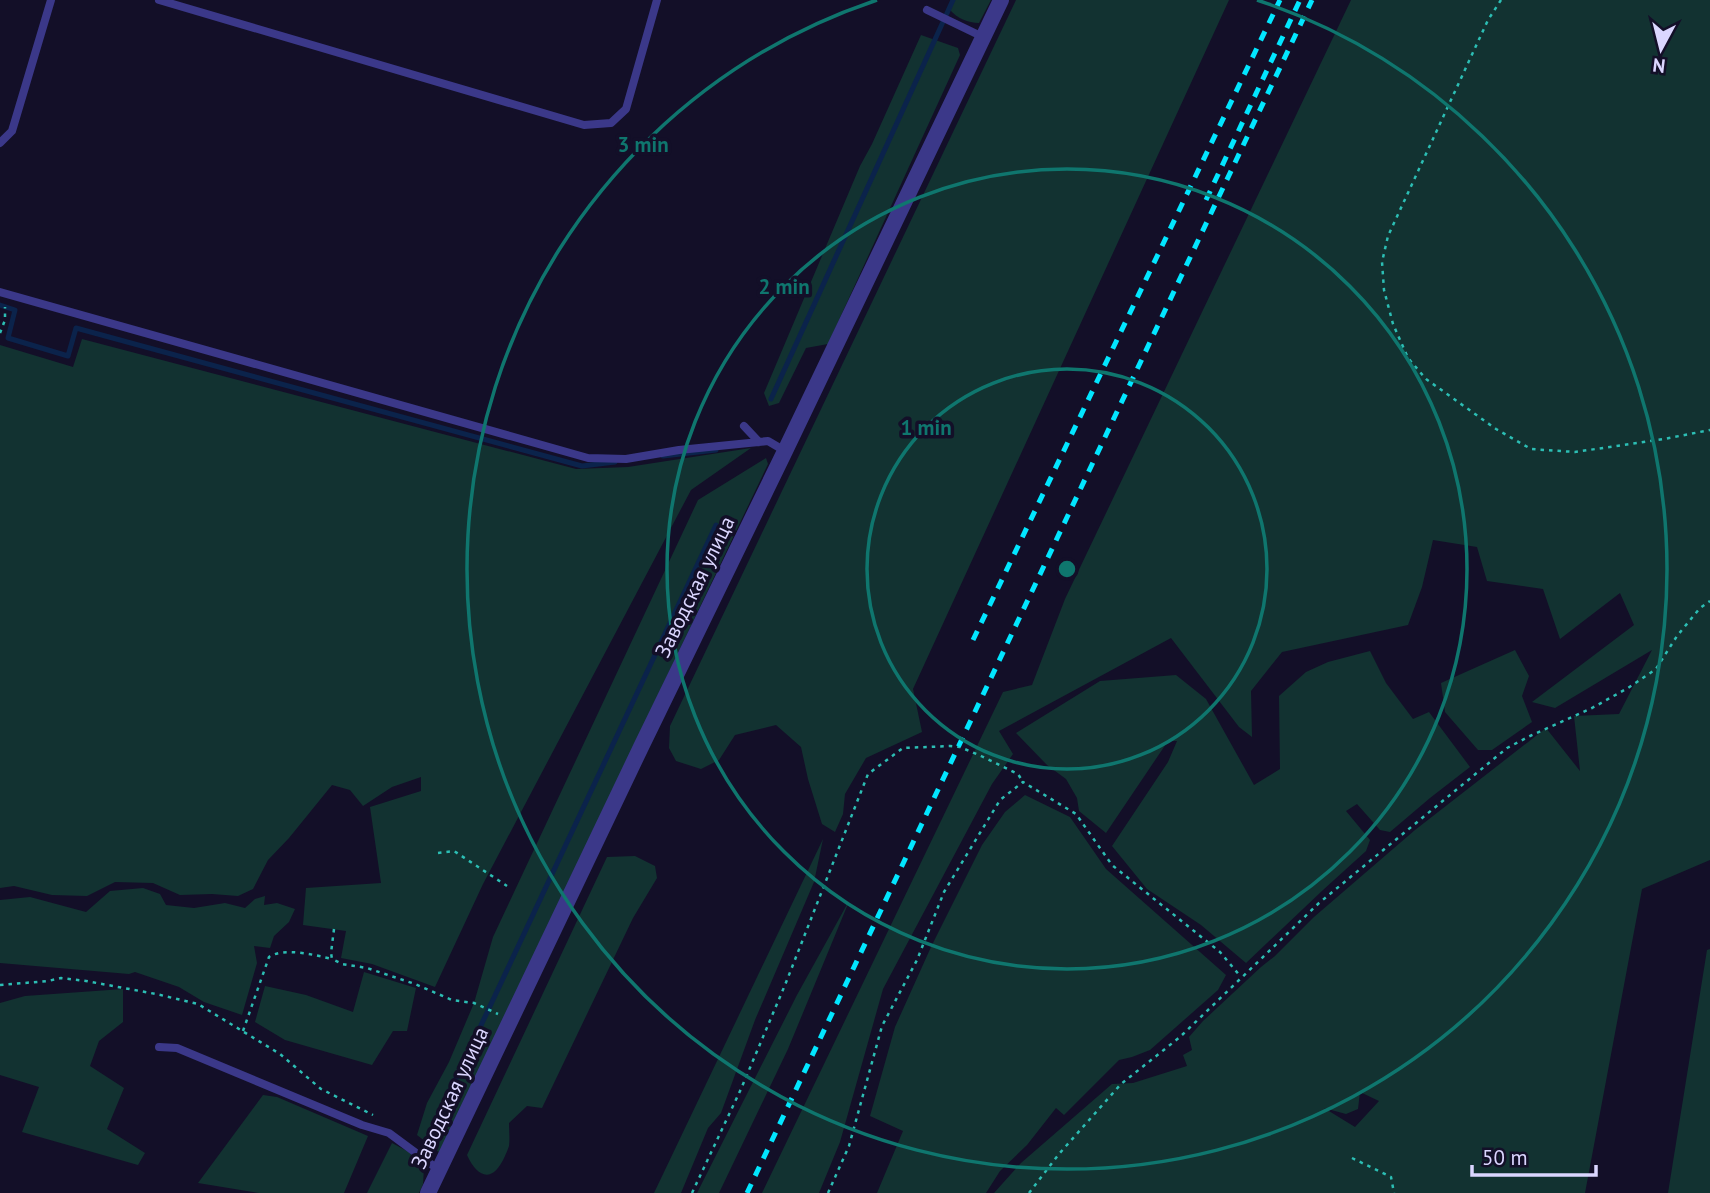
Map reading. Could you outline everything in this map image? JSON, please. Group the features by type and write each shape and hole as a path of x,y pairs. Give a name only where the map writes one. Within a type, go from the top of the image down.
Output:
{"street":[{"name":"Заводская улица","path":"431,1192 439,1170 647,734 1001,0"}],"lane":[{"path":"0,143 12,131 51,0"},
{"path":"159,0 584,125 611,123 626,109 657,0"},
{"path":"927,10 983,37"},
{"path":"3,293 588,458 626,459 679,450 768,441 785,451"},
{"path":"744,426 759,442"},
{"path":"159,1047 177,1048 362,1125 389,1133 439,1170"}],"path":[{"path":"1501,0 1488,20 1388,236 1382,262 1384,290 1393,324 1408,358 1426,379 1496,429 1531,449 1575,452 1664,439 1710,429"},
{"path":"0,333 5,320 3,293"},
{"path":"1029,1193 1059,1154 1121,1084 1180,1037 1319,902 1507,748 1592,708 1656,669 1677,636 1700,608 1710,601"},
{"path":"692,1193 741,1090 868,774 903,748 960,747 1018,774 1023,782 1076,814 1112,865 1220,952 1241,977"},
{"path":"828,1193 849,1146 882,1026 917,960 944,892 1000,800 1023,782"},
{"path":"438,853 454,851 507,886"},
{"path":"332,959 334,929"},
{"path":"243,1031 270,957 276,952 310,954 342,964 368,968 452,1000 474,1003 511,1020"},
{"path":"0,985 61,978 198,1004 280,1054 321,1089 372,1113 389,1133"},
{"path":"1352,1158 1391,1177 1394,1193"}],"green space":[{"path":"955,0 991,0 979,23 959,18 953,13 950,10"},
{"path":"1016,0 1229,0 913,689 922,732 866,758 845,794 843,814 835,832 822,824 801,747 776,725 735,735 719,760 701,769 676,761 669,748 670,726"},
{"path":"1351,0 1710,0 1710,860 1642,889 1585,1193 994,1193 1021,1163 1112,1084 1133,1083 1187,1066 1183,1055 1192,1050 1189,1037 1203,1021 1314,917 1415,830 1546,728 1580,771 1574,716 1619,714 1652,650 1555,708 1532,702 1634,625 1620,593 1560,639 1543,589 1487,581 1477,547 1433,540 1422,587 1408,625 1282,652 1251,691 1252,737 1239,727 1171,638 999,731 1013,754 992,784 883,989 840,1142 819,1193 762,1193 1003,692 1032,685 1065,599","holes":["1360,1092 1379,1101 1355,1127 1324,1108 1346,1114 1358,1109"]},
{"path":"921,35 958,48 960,55 828,344 806,348 779,403 769,406 764,393 860,166"},
{"path":"82,339 576,469 628,467 751,448 691,490 483,884 435,987 372,964 341,958 346,931 303,925 306,888 381,883 370,807 421,791 421,777 392,787 363,806 350,790 332,785 268,860 253,889 238,896 180,895 153,883 115,882 87,896 52,895 14,886 0,888 0,345 73,367"},
{"path":"766,458 768,464 440,1153 417,1135 427,1103 449,1062 474,1003 493,937 698,500"},
{"path":"1515,650 1529,676 1522,696 1532,722 1492,750 1478,750 1445,712 1441,683"},
{"path":"1370,651 1386,683 1413,719 1429,712 1470,767 1390,832 1380,830 1357,804 1346,811 1370,840 1366,851 1246,963 1201,925 1147,889 1112,846 1168,762 1177,741 1168,741 1106,833 1079,811 1077,798 1066,779 1047,765 1016,733 1100,681 1176,675 1206,699 1254,785 1280,769 1279,696 1306,672 1328,662"},
{"path":"1025,795 1070,817 1106,869 1226,975 1218,990 1150,1050 1119,1060 1064,1115 1056,1108 1027,1145 1000,1171 986,1193 877,1193 903,1131 870,1116 895,1027 982,845 1005,812"},
{"path":"823,839 814,882 755,1020 721,1113 708,1128 681,1193 654,1193"},
{"path":"635,856 655,866 657,878 633,918 542,1108 527,1106 509,1123 509,1146 500,1165 491,1174 481,1173 467,1155 607,857"},
{"path":"143,888 160,894 166,905 194,908 225,903 245,908 255,899 265,896 264,905 277,903 295,909 289,922 274,936 270,948 254,946 257,963 242,1015 204,1002 179,987 135,972 129,974 0,963 0,900 30,897 86,912 110,891"},
{"path":"850,899 788,1049 719,1193 697,1193 797,995"},
{"path":"1710,949 1710,1193 1668,1193 1707,950"},
{"path":"364,972 416,988 407,1031 393,1031 372,1065 285,1040 255,1022 265,986 306,995 353,1012"},
{"path":"123,989 123,1022 99,1041 90,1066 124,1088 107,1129 145,1153 138,1165 22,1132 39,1087 0,1075 0,1003 25,996"},
{"path":"263,1095 277,1097 368,1136 344,1193 259,1193 198,1183"},
{"path":"392,1143 409,1152 424,1168 423,1184 419,1193 367,1193"}],"waterway":[{"path":"771,399 953,0"},
{"path":"0,305 15,310 8,338 68,356 76,328 582,466 615,462"},
{"path":"663,456 716,450"},
{"path":"437,1119 716,525"}],"railway":[{"path":"973,640 1280,0"},
{"path":"1206,200 1300,0"},
{"path":"747,1193 1312,0"}]}
